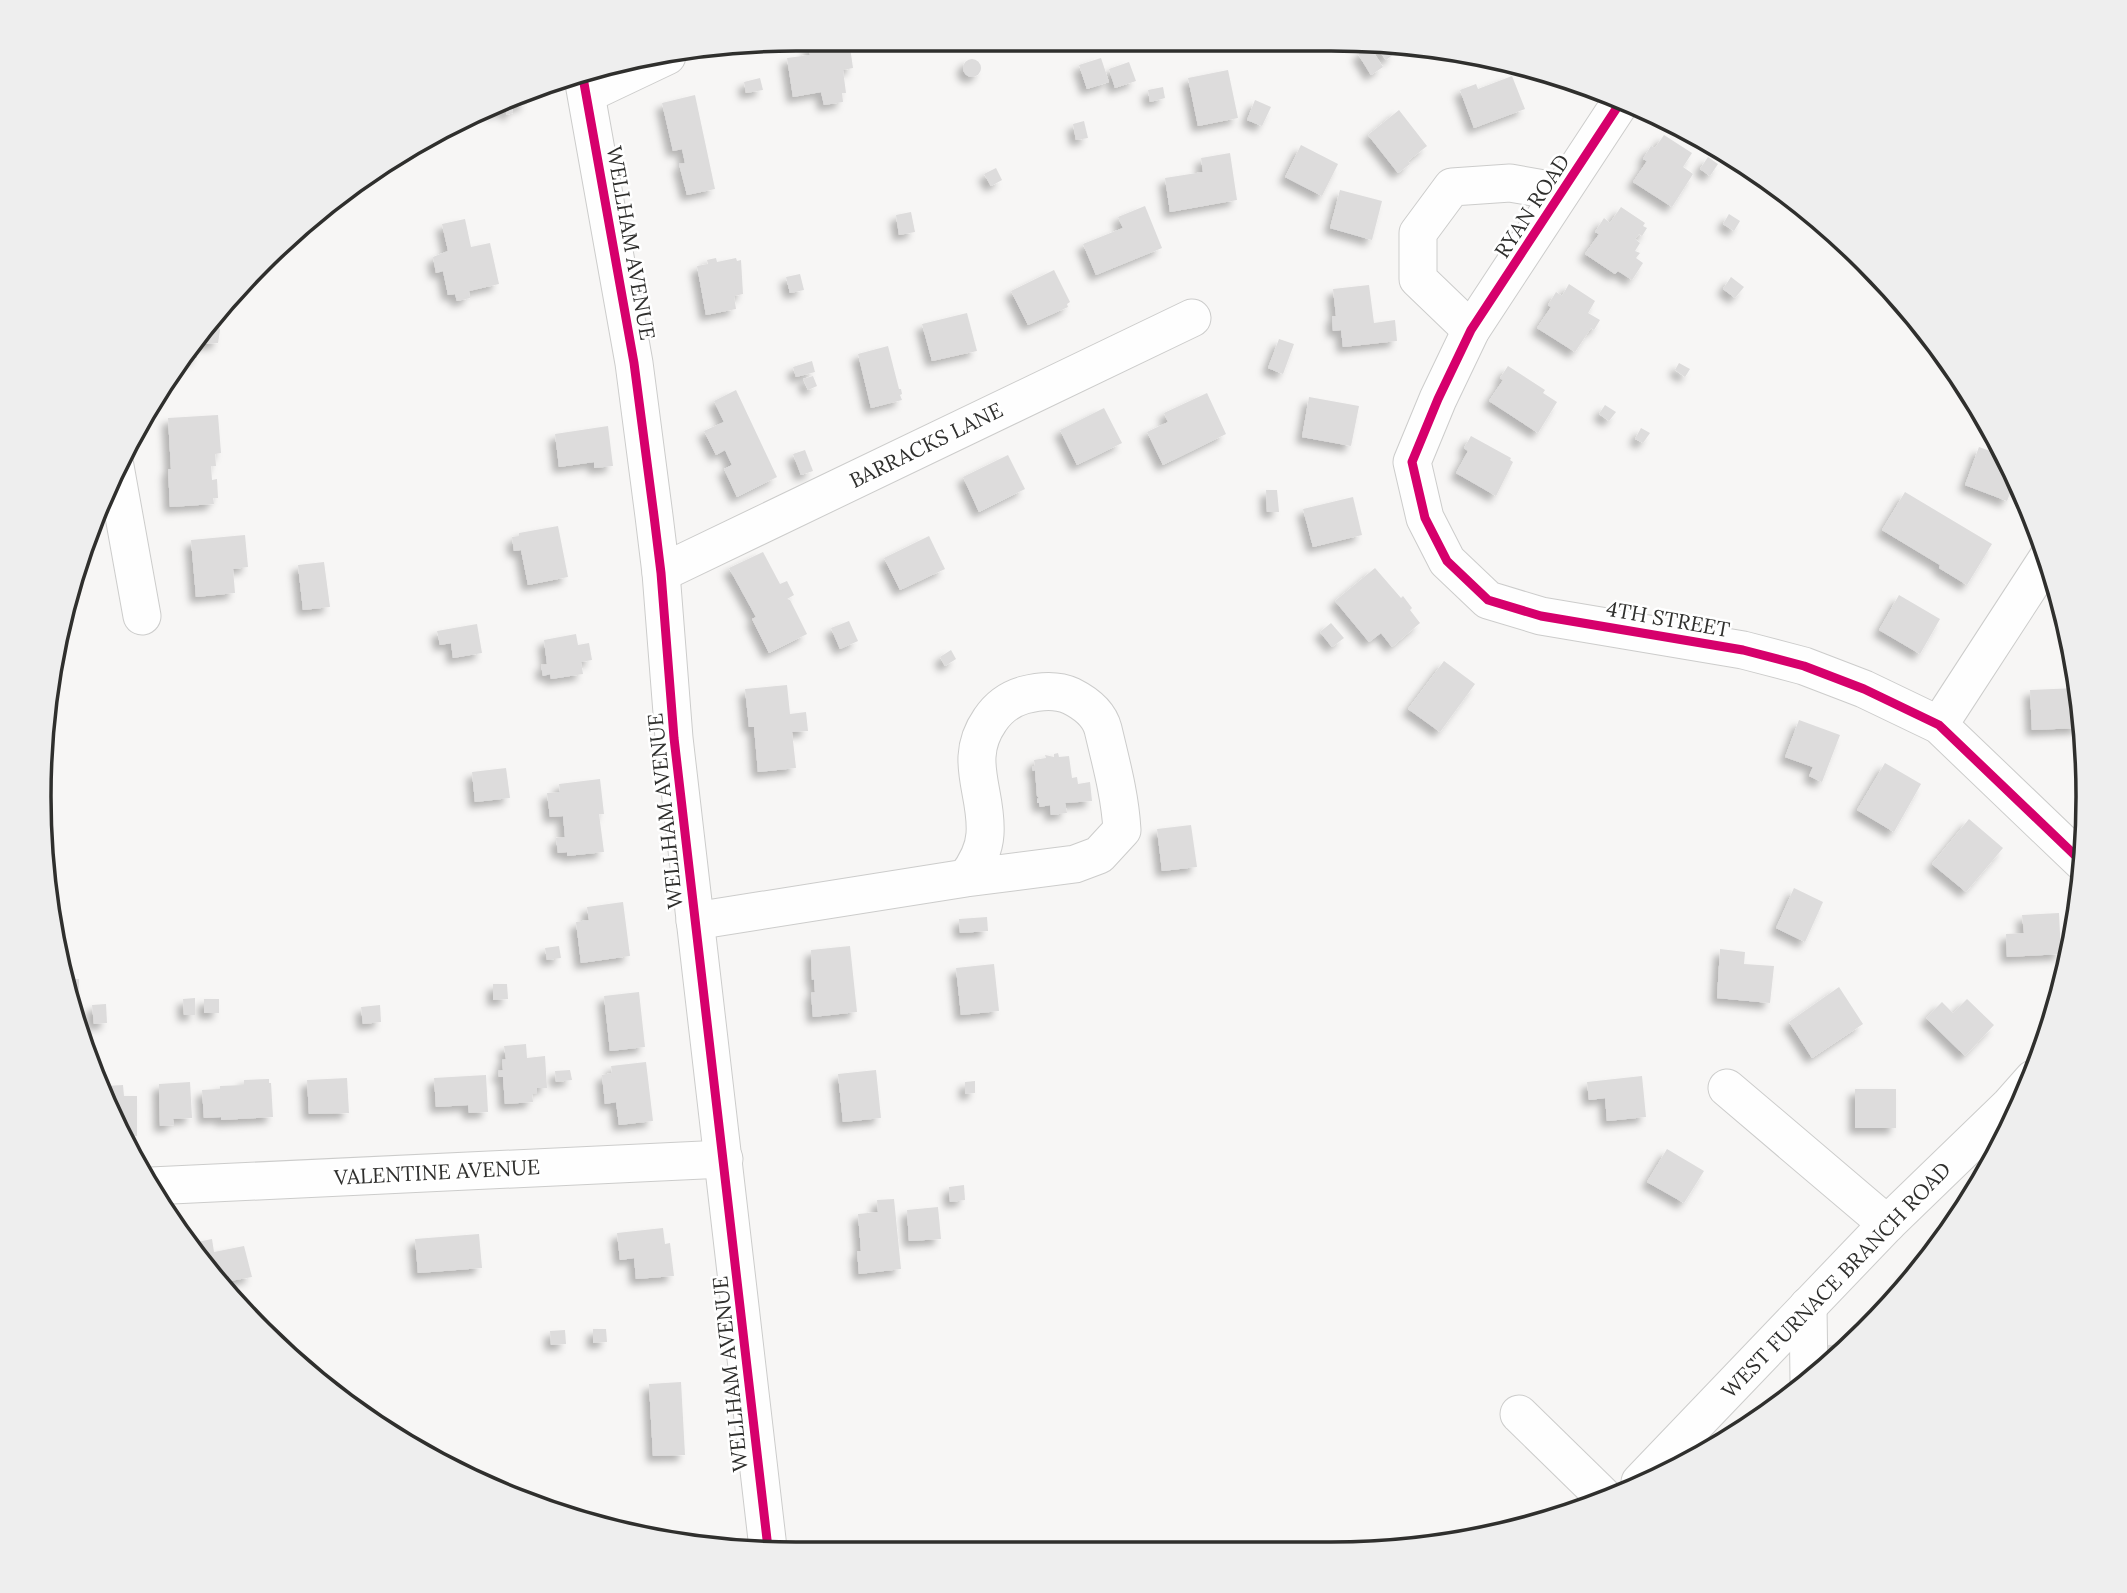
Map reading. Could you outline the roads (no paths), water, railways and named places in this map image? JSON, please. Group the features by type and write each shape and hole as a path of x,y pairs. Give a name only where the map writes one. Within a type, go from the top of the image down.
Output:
{"street":[{"path":"584,83 612,74"},
{"name":"WELLHAM AVENUE","path":"584,83 634,363 661,573 674,738 767,1541"},
{"name":"RYAN ROAD","path":"1561,192 1510,183 1452,187 1418,233 1418,279 1471,330 1617,108"},
{"name":"BARRACKS LANE","path":"661,573 1192,318"},
{"name":"4TH STREET","path":"1471,330 1412,462 1424,518 1447,561 1488,600 1541,616 1744,650 1804,666 1864,689 1938,725 2074,854"},
{"path":"119,487 142,616"},
{"path":"1938,725 2041,569"},
{"path":"695,920 1075,864 1099,855 1122,830 1121,803 1101,721 1091,708 1069,695 1041,690 1019,696 997,710 984,729 976,754 985,832 982,849 967,878"},
{"path":"1727,1088 1887,1224"},
{"name":"WEST FURNACE BRANCH ROAD","path":"1653,1468 1887,1224 2003,1118"},
{"name":"VALENTINE AVENUE","path":"161,1185 724,1159"},
{"path":"1808,1306 1809,1368"},
{"path":"1519,1414 1599,1492"}]}
